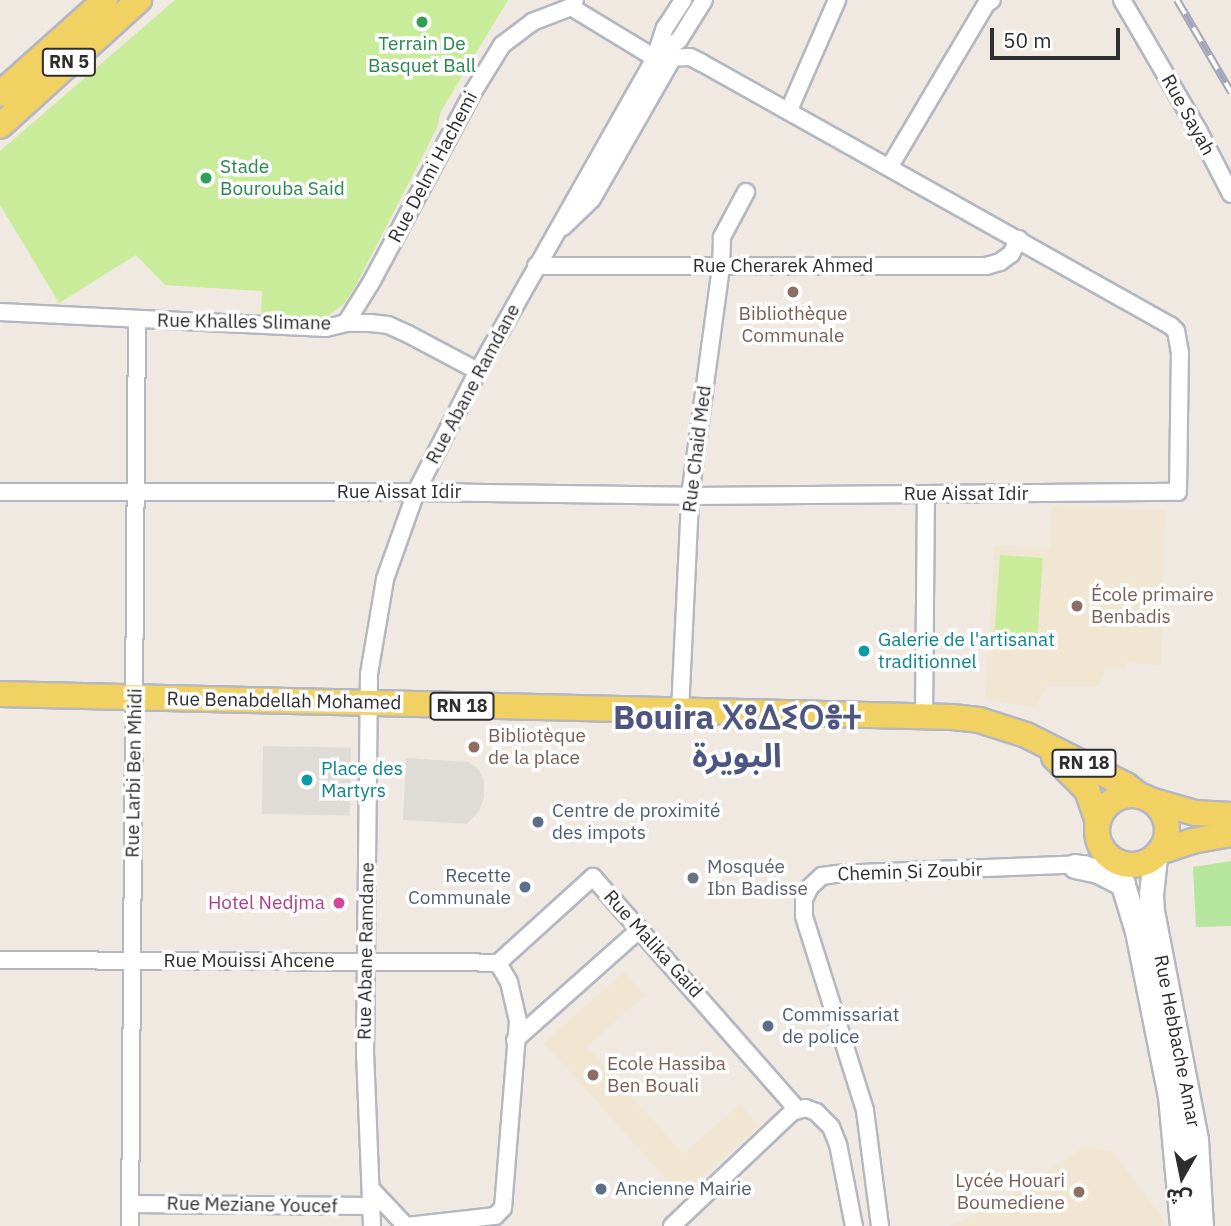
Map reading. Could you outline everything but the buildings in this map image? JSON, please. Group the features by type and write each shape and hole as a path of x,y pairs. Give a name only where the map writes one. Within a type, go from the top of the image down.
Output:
{"main road":[{"name":"RN 5","path":"0,94 105,0"},
{"name":"RN 5","path":"0,126 139,0"},
{"name":"Rue Benabdellah Mohamed","path":"0,694 924,716 979,720 1027,735 1126,785 1145,798"},
{"name":"Rue Benabdellah Mohamed","path":"1027,735 1062,762 1087,790 1098,822"},
{"path":"1117,868 1099,844 1098,822 1109,803 1118,798 1145,798 1158,806 1167,824 1165,844 1157,855"},
{"name":"RN 18","path":"1145,798 1195,813 1231,815"},
{"path":"1075,866 1098,871 1136,865 1192,841 1231,834"},
{"name":"Rue Hebbache Amar","path":"1157,855 1151,894 1152,911 1194,1129 1201,1226"},
{"name":"Rue Hebbache Amar","path":"1117,868 1137,931 1170,1096 1182,1226"}],"street":[{"name":"Rue Abane Ramdane","path":"372,1226 373,1199 365,1068 369,703 370,663 385,579 416,492 478,371 655,58 665,28 683,0"},
{"path":"551,238 593,199 681,51 704,0"},
{"path":"789,110 837,0"},
{"name":"Rue Sayah","path":"1122,0 1198,130 1231,194"},
{"path":"890,166 986,1"},
{"path":"573,3 655,58 681,51"},
{"name":"Rue Delmi Hachemi","path":"346,323 372,281 473,92 502,45 531,22 573,3"},
{"name":"Rue Aissat Idir","path":"0,492 416,492 690,496 1178,492 1180,353 1176,331 890,166 681,51"},
{"name":"Rue Chaid Med","path":"680,712 690,496 721,267 722,237 746,192"},
{"name":"Rue Cherarek Ahmed","path":"536,266 986,266 1000,262 1011,254 1019,239"},
{"name":"Rue Khalles Slimane","path":"0,312 326,328 346,323 388,326 478,371"},
{"name":"Rue Larbi Ben Mhidi","path":"130,1226 136,698 136,319"},
{"path":"924,716 926,494"},
{"name":"Chemin Si Zoubir","path":"880,1226 865,1110 804,916 804,899 810,887 822,876 837,874 1075,866"},
{"name":"Rue Malika Gaid","path":"498,963 593,877 795,1110 816,1112 831,1127 838,1144 854,1226"},
{"path":"516,1040 640,929"},
{"name":"Rue Mouissi Ahcene","path":"0,960 498,963"},
{"path":"384,1226 499,1221 505,1196 516,1040 516,1003 509,982 498,963"},
{"path":"672,1226 795,1110"},
{"path":"373,1199 406,1226"},
{"name":"Rue Meziane Youcef","path":"131,1204 373,1199"}],"shaded area":[{"name":"École primaire Benbadis","path":"1052,506 1165,510 1161,665 1126,663 1125,669 1105,669 1099,686 1047,686 1035,708 985,699 995,545 1050,548"},
{"name":"Place des Martyrs","path":"263,746 351,748 350,816 262,814"},
{"name":"Place des Martyrs","path":"406,758 469,762 479,770 484,781 484,797 479,811 467,824 403,820"},
{"name":"Ecole Hassiba Ben Bouali","path":"624,972 645,995 587,1047 683,1154 740,1104 759,1126 693,1184 668,1181 544,1043"},
{"name":"Lycée Houari Boumediene","path":"1084,1147 1112,1151 1164,1220 1164,1226 949,1226 990,1208"}],"green space":[{"name":"Stade Bourouba Said","path":"175,0 508,0 441,111 437,128 355,287 345,303 325,318 261,314 262,291 165,285 136,255 59,303 0,205 0,151"},
{"path":"1000,555 1043,558 1036,650 994,647"},
{"path":"1231,861 1231,926 1196,927 1193,867"}],"railway":[{"path":"1177,0 1231,92"}],"place":[{"name":"Terrain De Basquet Ball","path":"422,22"},
{"name":"Stade Bourouba Said","path":"206,178"},
{"name":"Bibliothèque Communale","path":"793,292"},
{"name":"École primaire Benbadis","path":"1077,606"},
{"name":"Galerie de l'artisanat traditionnel","path":"864,651"},
{"name":"Bibliotèque de la place","path":"474,747"},
{"name":"Place des Martyrs","path":"307,780"},
{"name":"Centre de proximité des impots","path":"538,822"},
{"name":"Mosquée Ibn Badisse","path":"693,878"},
{"name":"Recette Communale","path":"525,887"},
{"name":"Hotel Nedjma","path":"339,903"},
{"name":"Commissariat de police","path":"768,1026"},
{"name":"Ecole Hassiba Ben Bouali","path":"593,1075"},
{"name":"Ancienne Mairie","path":"601,1189"},
{"name":"Lycée Houari Boumediene","path":"1079,1192"}],"district":[{"name":"Bouira ⵝⵓⵠⵉⵔⴻⵜ البويرة","path":"737,736"}]}
